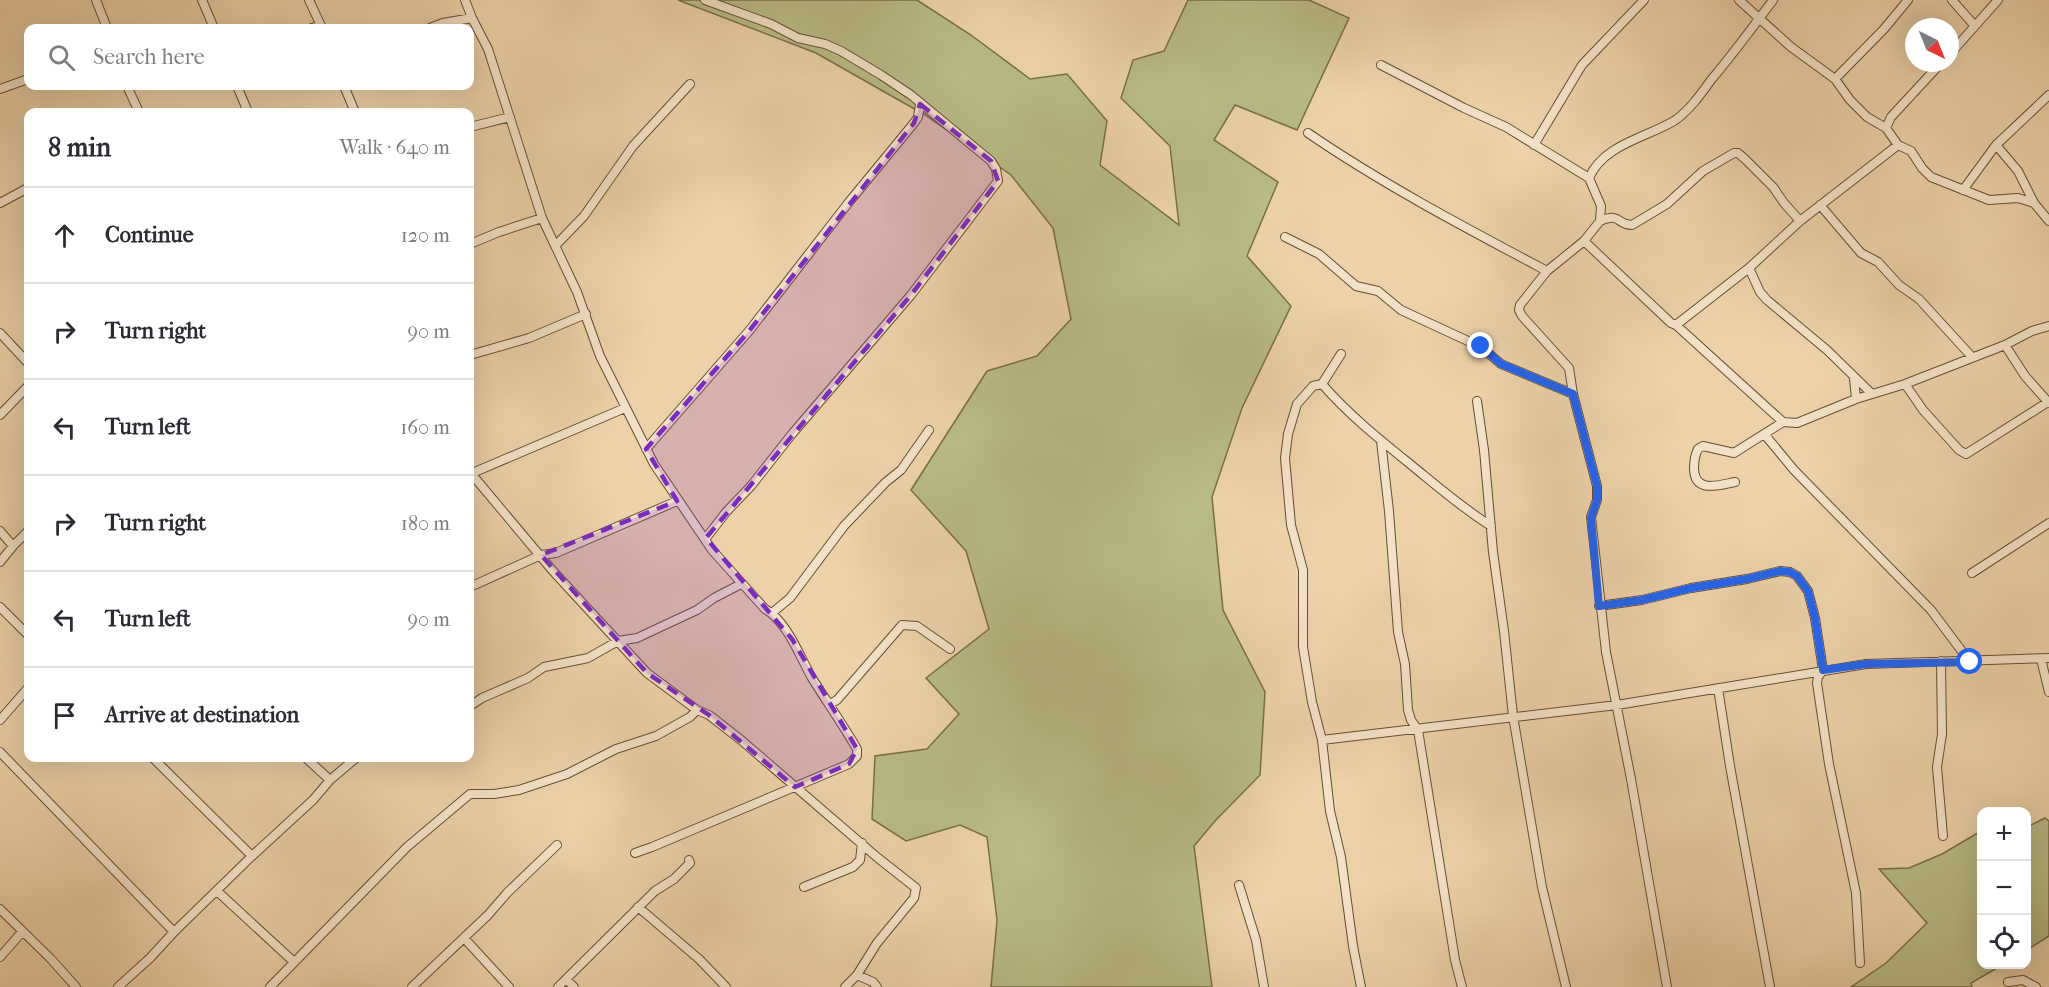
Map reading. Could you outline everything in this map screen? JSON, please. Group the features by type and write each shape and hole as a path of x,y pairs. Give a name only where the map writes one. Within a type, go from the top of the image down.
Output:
{"street":[{"path":"96,0 105,24"},
{"path":"202,0 212,24"},
{"path":"309,0 320,24"},
{"path":"465,0 488,49 542,218 556,245 600,356 646,449 677,501 706,538 711,550 765,609 772,613 792,639 857,749 857,756 849,764 634,853"},
{"path":"705,0 771,24 798,38 825,44 881,75 911,95 991,161 996,169 998,181 911,295 706,538"},
{"path":"1534,145 1582,65 1644,0"},
{"path":"1739,0 1791,47 1834,80 1867,117 1886,128 1898,145 1911,151 1931,177 1989,200 2018,198 2034,203"},
{"path":"1589,178 1599,160 1612,151 1675,120 1685,112 1773,0"},
{"path":"1834,80 1884,29 1908,0"},
{"path":"1952,0 1974,25"},
{"path":"1959,43 1998,0"},
{"path":"440,24 472,18"},
{"path":"1381,65 1506,127 1589,178 1601,206 1600,221"},
{"path":"1886,128 1891,117 1933,72"},
{"path":"0,89 24,80"},
{"path":"556,245 584,216 633,146 690,84"},
{"path":"129,90 137,108"},
{"path":"239,90 246,108"},
{"path":"347,90 353,108"},
{"path":"1963,190 1996,146 2049,94"},
{"path":"646,449 749,331 849,202 914,123 920,111 920,104"},
{"path":"474,126 510,117"},
{"path":"1876,122 1891,117"},
{"path":"1308,133 1352,163 1547,271"},
{"path":"1676,325 1749,268 1800,221 1898,145"},
{"path":"1996,146 2023,179 2034,203 2049,221"},
{"path":"1667,987 1599,606 1591,518 1597,500 1597,486 1573,394 1569,368 1519,310 1520,305 1547,271 1584,241 1600,221 1616,217 1627,225 1632,225 1667,204 1704,171 1734,153 1738,153 1773,187 1800,221"},
{"path":"1,200 24,190"},
{"path":"1820,205 1861,253 1878,262 1899,285 1919,299 1972,357"},
{"path":"474,242 542,218"},
{"path":"1285,237 1319,254 1356,286 1378,291 1401,310 1481,346 1501,364 1573,394"},
{"path":"1584,241 1671,323 1676,325 1783,422 1797,423 1856,399 1905,384 2049,326"},
{"path":"1749,268 1760,292 1767,300 1827,350 1872,394"},
{"path":"474,354 529,338 585,314"},
{"path":"0,333 24,359"},
{"path":"1905,384 1923,410 1959,450 1966,454 2049,402 2025,376 2005,345"},
{"path":"1341,354 1322,384 1312,386 1297,404 1284,458 1291,525 1303,570 1303,646 1312,702 1322,740 1329,811 1341,857 1361,987"},
{"path":"1854,378 1856,399"},
{"path":"1322,384 1342,407 1381,441 1468,512 1491,526"},
{"path":"0,415 24,390"},
{"path":"1477,401 1513,716 1542,887 1566,987"},
{"path":"474,471 625,408"},
{"path":"1735,482 1708,486 1697,480 1694,476 1694,463 1698,449 1703,446 1734,453 1783,422"},
{"path":"772,613 790,598 844,526 886,482 901,470 929,430"},
{"path":"1765,435 1794,470 1932,610 1970,662"},
{"path":"1381,441 1398,632 1405,664 1408,710 1418,730 1455,960 1462,987"},
{"path":"474,478 552,570 647,673 698,710 710,715 914,885 916,892 914,898 877,943 857,975 845,987"},
{"path":"474,584 541,555 555,553 677,501"},
{"path":"1972,573 2049,523"},
{"path":"0,531 13,546"},
{"path":"0,562 24,535"},
{"path":"1599,606 1642,600 1780,571 1790,572 1797,576 1808,591 1815,618 1823,670 1817,683 1830,764 1856,893 1860,963"},
{"path":"474,703 528,678 544,667 588,658 618,640 637,638 678,619 741,584"},
{"path":"0,607 24,631"},
{"path":"827,701 830,704 837,700 902,625 917,626 950,649"},
{"path":"1322,740 1617,705 1866,664 2045,659 2049,692"},
{"path":"1941,662 1942,735 1937,767 1943,836"},
{"path":"1718,688 1770,987"},
{"path":"0,720 24,693"},
{"path":"270,987 407,847 470,794 494,794 519,790 567,774 616,749 656,736 698,710"},
{"path":"0,752 174,932"},
{"path":"157,762 252,856"},
{"path":"310,762 330,780"},
{"path":"118,987 252,856 313,800 330,780 351,762"},
{"path":"804,887 853,867 860,860 862,843"},
{"path":"412,987 557,844"},
{"path":"558,987 655,891 682,872 690,862 689,860"},
{"path":"1239,885 1256,940 1264,987"},
{"path":"217,891 294,962"},
{"path":"638,907 699,959 726,987"},
{"path":"0,909 76,987"},
{"path":"0,957 22,932"},
{"path":"464,938 509,987"},
{"path":"857,975 873,982 877,987"},
{"path":"566,979 574,987"},
{"path":"2008,982 2023,980 2036,987"}],"highlighted area":[{"path":"920,104 991,161 998,181 911,295 706,538 792,639 857,749 849,764 795,787 709,715 647,673 541,555 677,501 646,449 749,331 914,123"}],"green space":[{"path":"678,0 917,0 971,35 1030,79 1067,74 1107,121 1100,165 1179,225 1170,146 1121,98 1133,60 1164,51 1188,0 1309,0 1349,18 1297,130 1235,105 1214,140 1278,182 1247,256 1291,306 1242,408 1212,497 1223,610 1265,692 1260,775 1194,846 1212,987 991,987 997,920 987,837 960,825 906,841 872,819 875,756 927,749 959,714 926,678 989,629 966,551 911,490 987,371 1037,356 1071,319 1053,228 1011,175 925,115 816,53"},
{"path":"2045,818 2049,821 2049,936 2031,947 2031,861 2031,825"},
{"path":"1977,833 1977,969 1995,969 1971,983 1972,987 1851,987 1886,963 1927,923 1879,869 1909,868 1942,854"}],"route":[{"path":"1481,346 1501,364 1573,394 1598,493 1591,518 1599,606 1642,600 1780,571 1790,572 1797,576 1808,591 1815,618 1823,670 1866,664 1970,662"}]}
